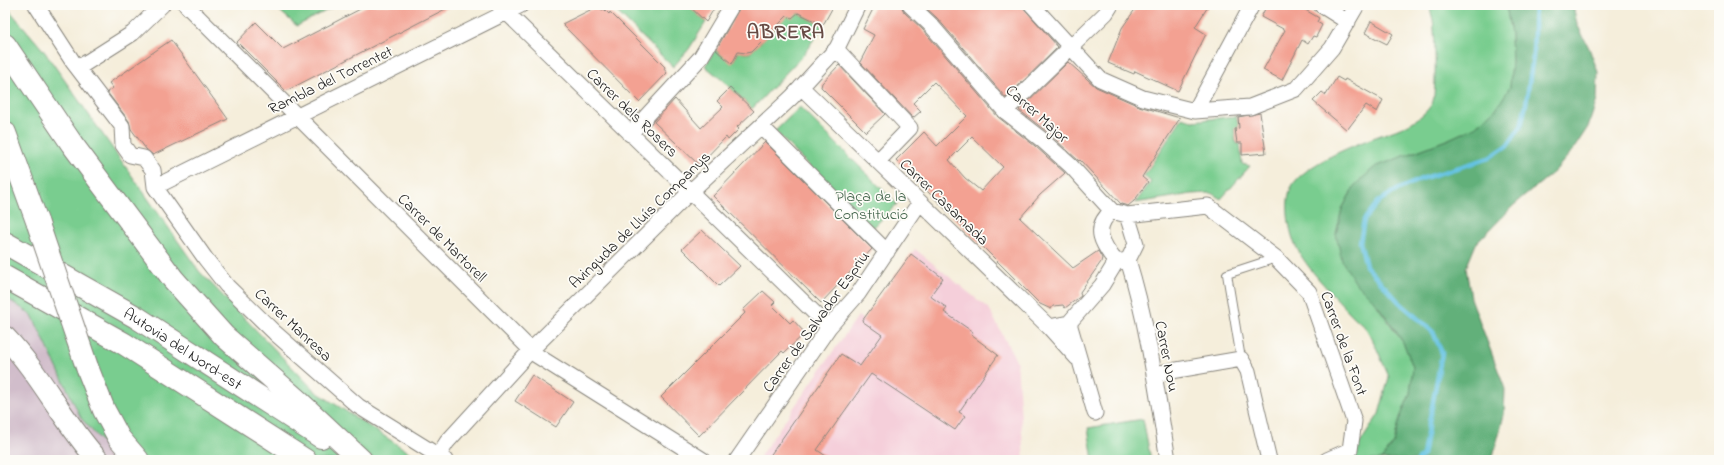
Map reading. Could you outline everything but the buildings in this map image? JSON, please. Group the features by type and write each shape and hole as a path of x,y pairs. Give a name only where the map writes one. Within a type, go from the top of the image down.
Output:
{"highway":[{"path":"5,45 72,144 173,279 224,336 362,460"},
{"path":"5,133 87,367 104,410 119,438 138,460"},
{"name":"Autovia del Nord-est","path":"5,243 136,317 357,460"},
{"name":"Autovia del Nord-est","path":"5,277 123,343 305,460"}],"street":[{"path":"36,5 78,68 122,126 123,145 130,156 144,158 153,170 155,187"},
{"path":"78,68 133,33 162,5"},
{"name":"Carrer de Martorell","path":"186,5 536,355 703,460"},
{"name":"Rambla del Torrentet","path":"155,187 297,116 503,9 521,5"},
{"path":"630,134 701,57 732,5"},
{"path":"820,67 834,42 846,5"},
{"name":"Avinguda de Lluís Companys","path":"442,458 447,442 531,350 690,192 761,126 820,67 836,49 845,34 858,5"},
{"name":"Carrer Major","path":"910,5 930,24 1005,111 1041,139 1071,166 1112,211"},
{"path":"1032,5 1100,79 1143,98 1195,111 1250,107 1296,89 1332,48 1352,10 1321,5"},
{"path":"1005,111 1106,13 1111,5"},
{"path":"1195,111 1252,5"},
{"name":"Carrer dels Rosers","path":"503,9 829,327"},
{"path":"836,49 910,128 878,161"},
{"name":"Carrer Casamada","path":"801,87 1049,327 1080,362"},
{"path":"761,126 887,252"},
{"name":"Carrer Manresa","path":"155,187 205,258 227,286 275,333 358,406 442,458"},
{"name":"Carrer de Salvador Espriu","path":"737,460 829,327 858,294 920,202"},
{"name":"Carrer de la Font","path":"1127,215 1208,206 1276,258 1309,292 1354,421 1350,450 1327,460"},
{"path":"1049,327 1069,323 1102,285 1122,261 1136,244 1127,215 1112,211 1103,218 1100,231 1104,247 1122,261"},
{"name":"Carrer Nou","path":"1122,261 1136,286 1154,374 1168,460"},
{"path":"1069,323 1095,413"},
{"path":"5,337 15,347 47,389 98,460"},
{"path":"1154,374 1242,359 1248,371 1269,460"}],"lane":[{"path":"1242,359 1227,274 1276,258"}],"shaded area":[{"path":"915,249 989,309 1017,362 1024,460 765,460 760,456 858,316 863,320"},
{"path":"5,297 32,315 81,418 118,460 5,460"}],"green space":[{"path":"5,5 44,51 199,271 315,391 421,460 118,460 81,418 32,315 5,297"},
{"path":"273,5 337,5 297,26"},
{"path":"610,5 688,5 706,22 689,49 673,67"},
{"path":"1429,5 1506,5 1511,34 1512,61 1510,88 1496,109 1475,127 1449,139 1375,167 1355,185 1342,209 1336,234 1374,301 1404,344 1413,367 1410,394 1400,418 1394,443 1381,460 1349,460 1379,414 1389,377 1367,330 1309,268 1296,247 1288,218 1289,193 1297,179 1318,163 1345,149 1410,124 1422,115 1432,104 1435,89 1435,49 1433,20"},
{"path":"1506,5 1573,5 1577,24 1589,48 1598,72 1597,100 1588,127 1573,150 1555,171 1514,205 1476,244 1466,268 1471,298 1505,389 1504,415 1492,460 1381,460 1394,443 1400,418 1410,394 1413,367 1404,344 1390,322 1374,301 1355,282 1342,261 1336,234 1342,209 1355,185 1375,167 1449,139 1475,127 1496,109 1510,87 1512,61 1511,34"},
{"path":"796,12 823,25 804,54 752,109 727,84 705,66 715,50 732,63 739,51 750,53 787,15"},
{"name":"Plaça de la Constitució","path":"800,107 897,204 871,230 775,131"},
{"path":"1236,116 1239,127 1234,128 1236,144 1240,143 1242,164 1250,166 1221,199 1211,193 1192,194 1135,203 1151,182 1144,176 1182,118 1193,121"},
{"path":"1143,419 1151,460 1093,460 1088,428"}],"waterway":[{"path":"1418,460 1423,455 1442,353 1433,332 1399,302 1366,266 1360,242 1364,220 1379,201 1399,189 1421,179 1489,158 1508,145 1521,126 1526,104 1533,57 1535,5"}],"district":[{"name":"ABRERA","path":"786,31"}]}
